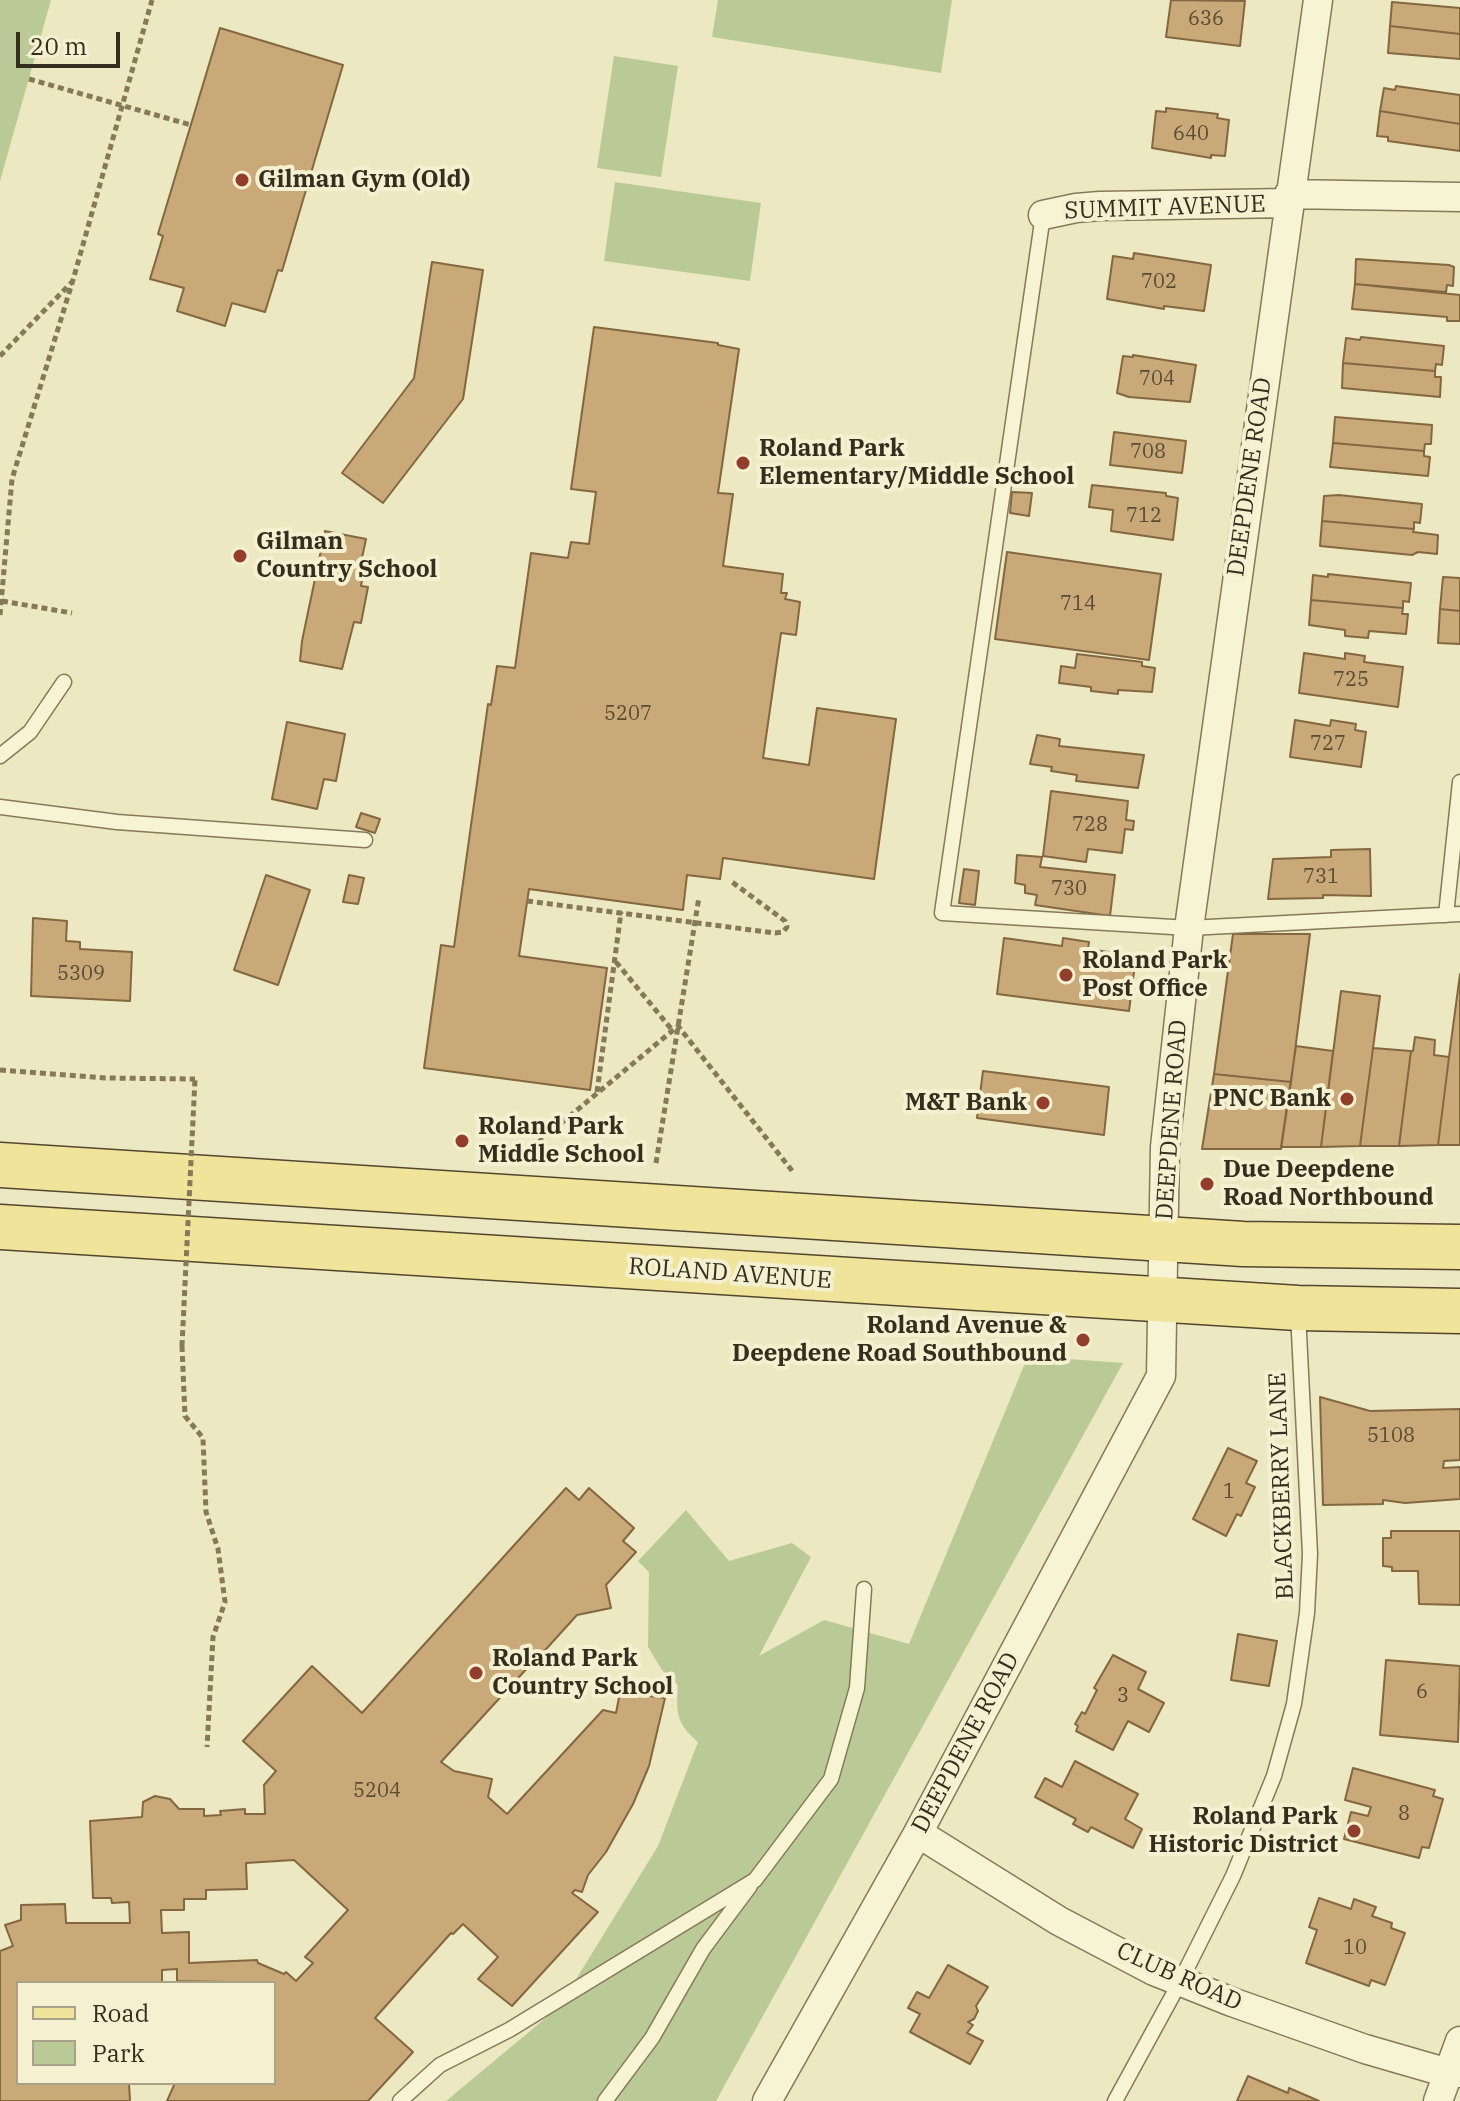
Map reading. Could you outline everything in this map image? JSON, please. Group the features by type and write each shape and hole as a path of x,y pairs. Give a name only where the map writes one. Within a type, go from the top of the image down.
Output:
{"main road":[{"path":"0,1165 1164,1239 1327,1247 1460,1247"},
{"name":"ROLAND AVENUE","path":"0,1227 1298,1308 1460,1311"}],"street":[{"name":"DEEPDENE ROAD","path":"767,2101 918,1833 1161,1376 1165,1147 1189,928 1318,0"},
{"name":"SUMMIT AVENUE","path":"1043,215 1100,206 1460,197"},
{"name":"CLUB ROAD","path":"918,1833 1059,1921 1180,1982 1365,2049 1454,2073"},
{"path":"1438,2101 1454,2073 1460,2041"}],"lane":[{"path":"1043,215 942,913 1189,928 1453,914 1460,782"},
{"path":"0,756 30,732 64,682"},
{"path":"0,807 117,822 365,840"},
{"name":"BLACKBERRY LANE","path":"1115,2101 1180,1982 1239,1862 1274,1776 1294,1704 1307,1613 1310,1554 1298,1308"},
{"path":"605,2101 652,2038 703,1949 831,1779 857,1688 864,1589"},
{"path":"400,2101 440,2065 509,2030 755,1880"}],"path":[{"path":"0,615 12,479 73,280 152,0"},
{"path":"29,79 191,125"},
{"path":"0,356 73,280"},
{"path":"1,601 72,613"},
{"path":"527,901 783,932 787,927 785,921 732,882"},
{"path":"656,1163 699,897"},
{"path":"597,1093 621,912"},
{"path":"616,962 673,1031"},
{"path":"523,1155 678,1026"},
{"path":"678,1026 793,1172"},
{"path":"0,1070 105,1078 195,1079 182,1346 185,1416 203,1438 206,1512 218,1549 225,1602 213,1637 207,1747"}],"green space":[{"path":"0,0 51,0 0,181"},
{"path":"718,0 952,0 941,73 712,37"},
{"path":"614,56 678,66 661,177 597,168"},
{"path":"615,182 761,203 750,281 604,261"},
{"path":"1028,1356 1123,1363 716,2101 446,2101 559,2007 658,1846 698,1742 681,1723 677,1703 678,1685 662,1670 648,1647 649,1572 638,1561 686,1510 729,1561 792,1543 811,1557 759,1656 824,1620 909,1644"}],"building":[{"path":"1171,0 1245,1 1240,46 1166,37"},
{"path":"1392,2 1460,8 1460,34 1390,26"},
{"path":"1390,26 1460,34 1460,59 1388,53"},
{"name":"Gilman Gym (Old)","path":"220,28 343,65 282,271 278,270 265,312 232,303 225,326 177,311 184,288 150,279 163,236 158,234"},
{"path":"1396,86 1460,95 1460,124 1380,111 1384,88 1395,90"},
{"path":"1166,108 1218,114 1217,118 1229,120 1225,156 1211,155 1211,158 1152,148 1156,111 1166,112"},
{"path":"1380,111 1460,124 1460,151 1388,141 1388,137 1377,136"},
{"path":"1134,253 1211,265 1204,311 1164,306 1164,309 1107,299 1113,256 1133,259"},
{"path":"1356,259 1449,265 1454,267 1453,286 1447,285 1446,292 1355,284"},
{"path":"432,262 483,270 463,399 383,503 342,473 414,378"},
{"path":"1355,284 1460,295 1460,321 1447,321 1447,317 1352,309"},
{"path":"594,327 718,343 739,349 718,493 733,494 723,566 783,574 781,593 787,593 785,599 800,602 796,635 781,633 763,758 809,765 817,708 896,719 874,879 723,858 720,879 687,875 683,910 529,889 519,956 607,968 590,1090 424,1068 441,945 454,947 488,704 491,705 497,666 515,668 531,553 568,558 571,542 589,544 596,492 571,489"},
{"path":"1361,337 1444,346 1442,365 1436,364 1435,371 1343,363 1346,338 1360,340"},
{"path":"1123,356 1196,365 1190,402 1129,397 1117,393"},
{"path":"1343,363 1435,371 1435,377 1441,377 1440,397 1342,388"},
{"path":"1335,417 1432,425 1431,444 1425,444 1424,451 1333,443"},
{"path":"1114,432 1186,441 1182,473 1110,465"},
{"path":"1333,443 1424,451 1424,456 1430,457 1428,476 1330,467"},
{"path":"1092,485 1166,493 1166,496 1178,498 1173,540 1111,531 1113,510 1089,507"},
{"path":"1012,492 1032,493 1029,516 1010,513"},
{"path":"1324,496 1422,504 1420,523 1414,522 1414,529 1322,521"},
{"path":"1322,521 1414,529 1413,532 1438,535 1437,554 1418,552 1412,555 1320,546"},
{"path":"325,531 366,539 361,586 368,587 361,623 354,622 342,669 300,661"},
{"path":"1007,552 1161,574 1149,660 995,639"},
{"path":"1328,574 1411,583 1409,602 1403,601 1403,608 1311,600 1313,575 1328,577"},
{"path":"1443,577 1460,578 1460,611 1440,609"},
{"path":"1311,600 1403,608 1402,614 1408,614 1406,634 1369,631 1368,638 1345,636 1345,630 1309,625"},
{"path":"1440,609 1460,611 1460,644 1438,643"},
{"path":"1304,653 1345,659 1345,653 1365,656 1364,662 1403,667 1398,707 1299,693"},
{"path":"1077,654 1142,662 1142,666 1155,668 1152,692 1118,690 1118,694 1059,683 1061,666 1075,668"},
{"path":"1295,720 1330,726 1331,720 1356,724 1355,730 1366,732 1361,767 1290,757"},
{"path":"287,722 345,734 336,781 324,779 317,809 272,799"},
{"path":"1037,735 1060,739 1059,746 1144,755 1138,788 1076,781 1077,775 1030,764"},
{"path":"1051,791 1128,801 1126,820 1134,821 1133,830 1125,829 1122,853 1088,849 1086,862 1043,856"},
{"path":"361,813 380,819 375,833 356,827"},
{"path":"1370,849 1371,896 1268,899 1273,859 1331,857 1331,850"},
{"path":"1017,855 1042,857 1040,867 1115,875 1110,916 1035,905 1037,895 1025,893 1025,885 1015,883"},
{"path":"964,869 979,871 975,905 959,903"},
{"path":"266,875 310,890 278,985 234,970"},
{"path":"349,875 364,878 358,904 343,902"},
{"path":"33,918 67,921 66,941 80,942 80,949 132,952 130,1001 31,996"},
{"path":"1233,934 1310,934 1291,1082 1214,1074"},
{"name":"Roland Park Post Office","path":"1004,938 1062,946 1063,938 1089,942 1088,949 1136,956 1129,1011 997,994"},
{"path":"1460,974 1460,1145 1438,1145 1449,1057"},
{"name":"PNC Bank","path":"1341,991 1380,996 1360,1146 1321,1147"},
{"path":"1415,1037 1435,1040 1434,1055 1449,1057 1438,1145 1399,1146"},
{"path":"1296,1046 1333,1051 1321,1147 1281,1147"},
{"path":"1373,1048 1411,1051 1399,1146 1360,1146"},
{"name":"M&T Bank","path":"983,1071 1109,1087 1104,1135 977,1118"},
{"path":"1214,1074 1291,1082 1281,1149 1202,1149"},
{"path":"1320,1397 1370,1411 1460,1409 1460,1460 1444,1461 1443,1468 1460,1467 1460,1499 1323,1505"},
{"path":"1228,1448 1257,1461 1246,1483 1255,1487 1241,1516 1237,1514 1226,1536 1193,1519"},
{"path":"566,1488 579,1500 589,1488 634,1528 623,1541 636,1552 606,1585 611,1608 577,1615 538,1658 536,1656 528,1664 441,1762 454,1771 492,1779 488,1797 507,1814 603,1710 616,1713 620,1692 665,1698 649,1766 633,1804 606,1852 588,1875 582,1892 575,1890 572,1893 598,1912 512,2006 478,1979 498,1957 463,1924 451,1933 375,2018 413,2052 368,2101 167,2101 174,2085 276,2085 276,1981 177,1981 177,1969 162,1970 162,1981 16,1981 16,2085 129,2085 130,2101 0,2101 0,1951 13,1946 5,1925 21,1920 21,1905 65,1904 66,1923 130,1923 129,1902 112,1903 111,1898 93,1898 90,1821 142,1817 143,1802 155,1796 170,1799 179,1809 204,1809 204,1816 245,1809 245,1814 265,1814 264,1785 276,1771 243,1741 312,1666 362,1713","holes":["294,1860 348,1910 305,1957 313,1963 296,1981 286,1972 284,1974 257,1960 189,1963 189,1932 162,1933 161,1910 184,1910 184,1899 206,1899 206,1890 247,1889 246,1863"]},
{"path":"1391,1531 1460,1531 1460,1605 1419,1604 1418,1571 1392,1571 1392,1567 1383,1566 1383,1538 1391,1538"},
{"path":"1238,1634 1277,1641 1269,1686 1231,1680"},
{"path":"1113,1655 1146,1672 1138,1689 1164,1703 1149,1732 1128,1721 1113,1750 1076,1731 1078,1726 1075,1724 1082,1712 1085,1714 1097,1690 1094,1688"},
{"path":"1386,1660 1460,1666 1458,1742 1380,1735"},
{"path":"1075,1761 1138,1794 1125,1819 1142,1829 1133,1848 1091,1827 1088,1832 1073,1824 1076,1819 1035,1797 1045,1778 1062,1787"},
{"path":"1353,1768 1435,1790 1433,1796 1443,1799 1429,1848 1422,1847 1419,1858 1344,1839 1351,1812 1368,1816 1371,1807 1345,1800"},
{"path":"1319,1898 1351,1909 1354,1899 1376,1907 1372,1916 1392,1923 1391,1928 1405,1933 1385,1985 1371,1980 1369,1986 1306,1963 1317,1930 1309,1927"},
{"path":"948,1965 988,1987 976,2006 978,2011 974,2019 968,2022 973,2025 967,2033 983,2041 970,2064 910,2032 920,2014 908,2008 917,1992 929,1998"},
{"path":"1248,2076 1288,2093 1289,2088 1319,2101 1237,2101"}],"place":[{"name":"Gilman Gym (Old)","path":"242,180"},
{"name":"Roland Park Elementary/Middle School","path":"743,463"},
{"name":"Gilman Country School","path":"240,556"},
{"name":"Roland Park Post Office","path":"1066,975"},
{"name":"PNC Bank","path":"1347,1099"},
{"name":"M&T Bank","path":"1043,1103"},
{"name":"Roland Park Middle School","path":"462,1141"},
{"name":"Due Deepdene Road Northbound","path":"1207,1184"},
{"name":"Roland Avenue & Deepdene Road Southbound","path":"1083,1340"},
{"name":"Roland Park Country School","path":"476,1673"},
{"name":"Roland Park Historic District","path":"1354,1831"}]}
